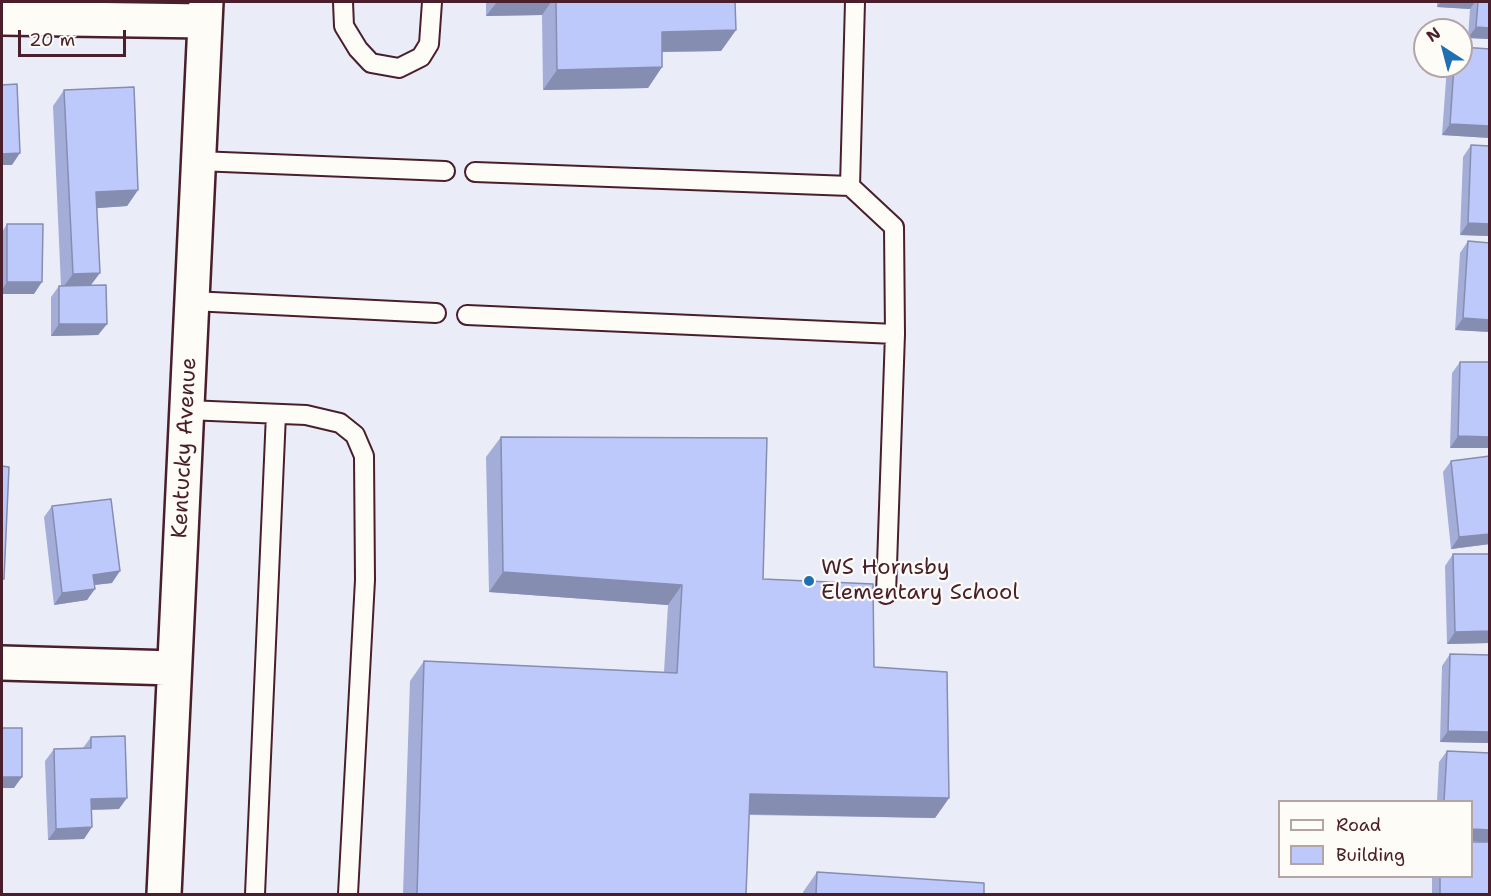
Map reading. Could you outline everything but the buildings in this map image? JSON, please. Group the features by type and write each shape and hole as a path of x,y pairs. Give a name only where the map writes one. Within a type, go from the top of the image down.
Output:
{"street":[{"path":"2,18 205,11"},
{"name":"Kentucky Avenue","path":"164,894 205,11"},
{"path":"2,663 174,668"}],"lane":[{"path":"343,2 344,26 358,49 371,63 399,68 422,57 429,44 432,2"},
{"path":"850,186 855,2"},
{"path":"198,161 445,171"},
{"path":"475,172 850,186 894,227 895,334 886,594"},
{"path":"192,301 436,313"},
{"path":"467,315 895,334"},
{"path":"187,410 306,415 340,423 355,435 364,456 365,580 348,894"},
{"path":"255,894 276,414"}],"place":[{"name":"WS Hornsby Elementary School","path":"809,581"}]}
